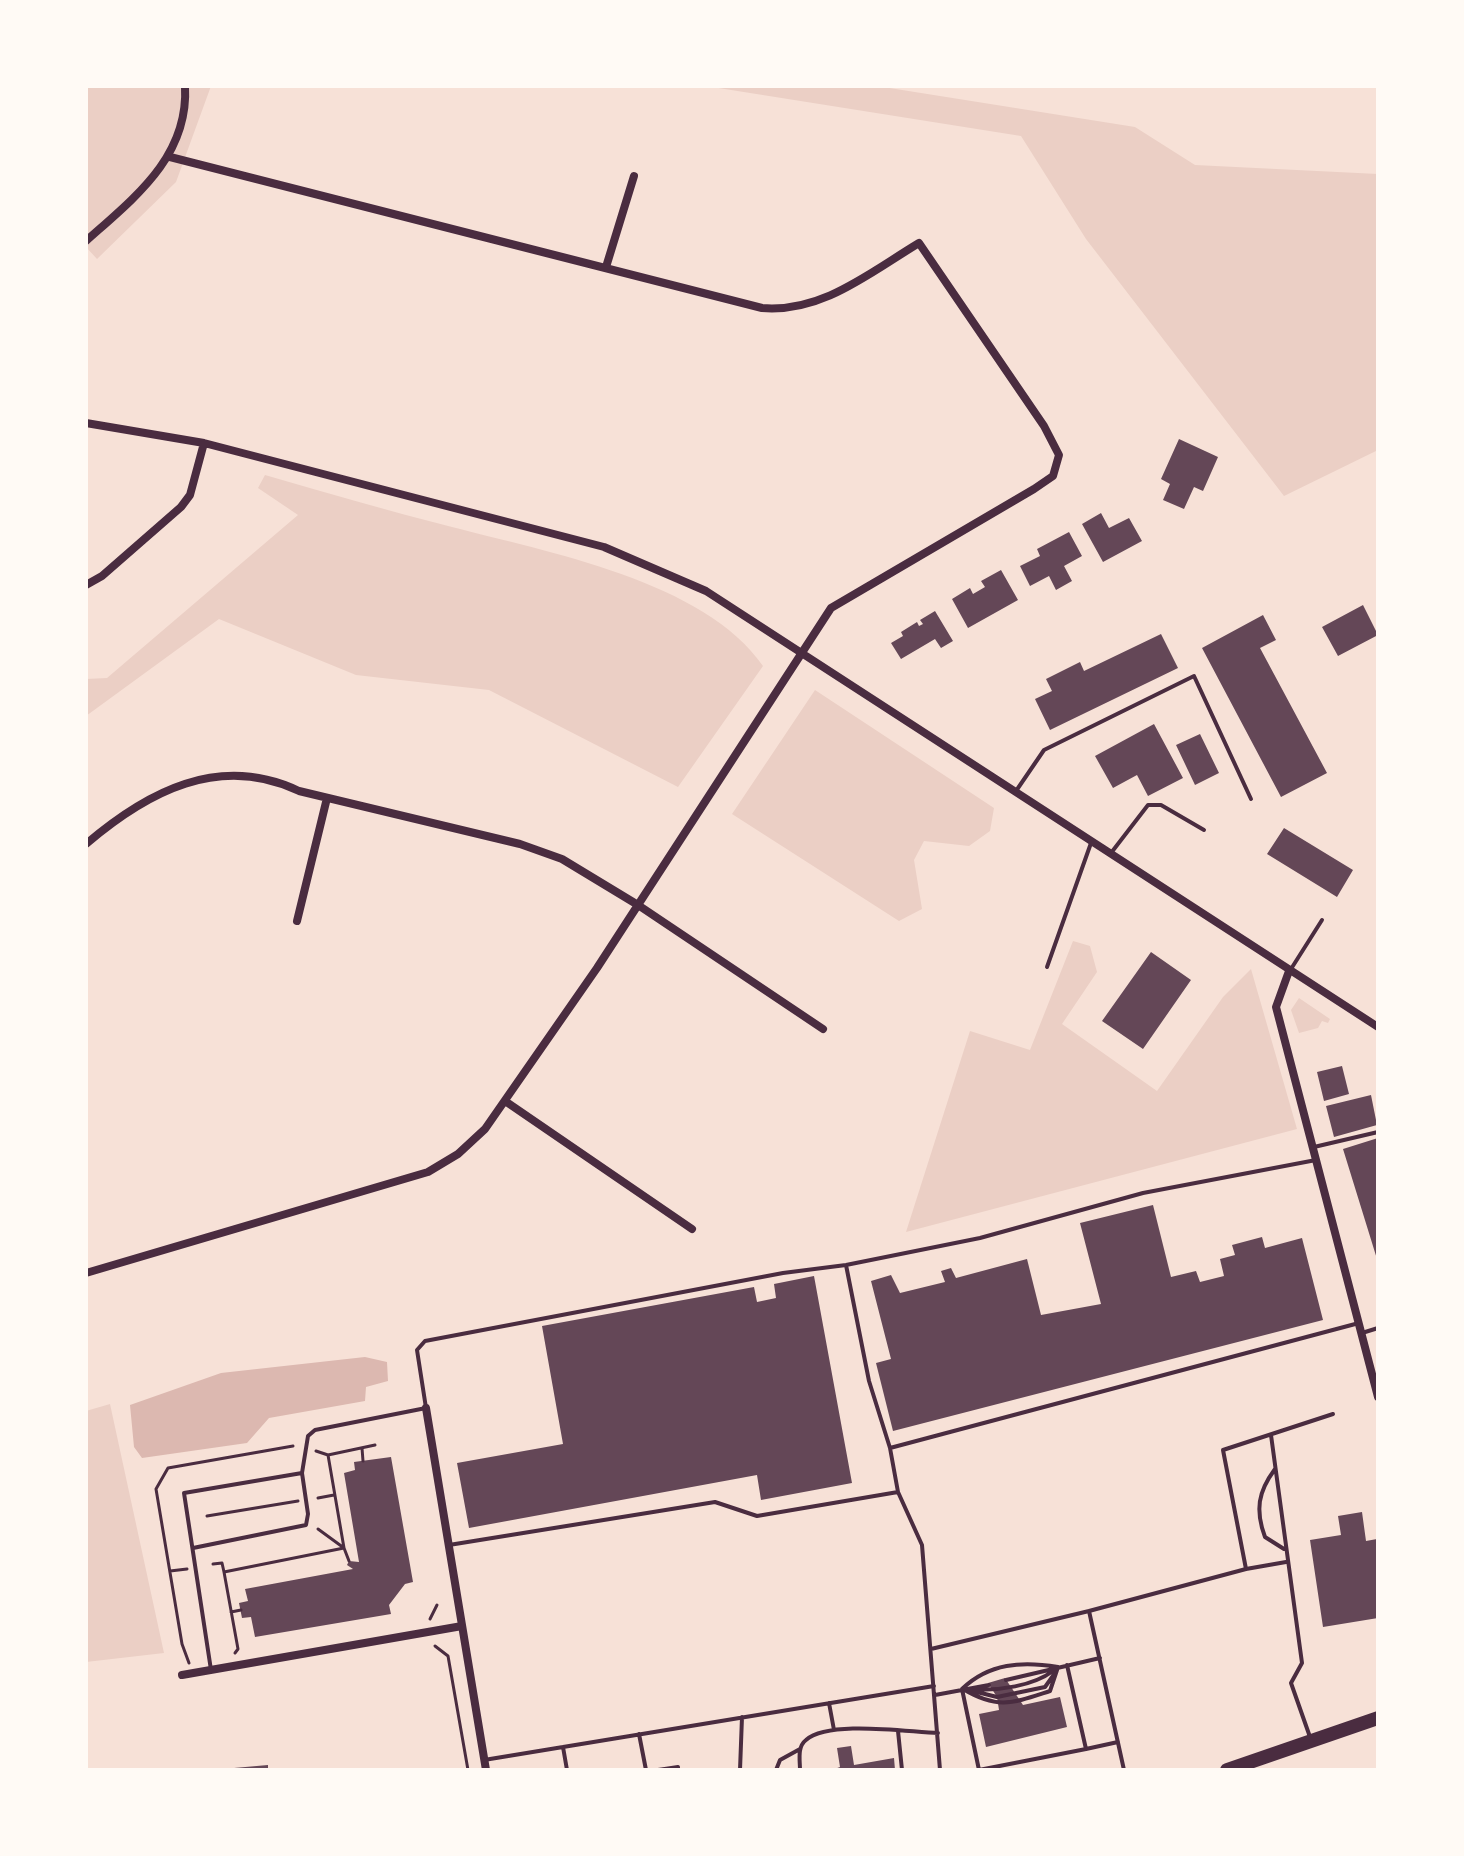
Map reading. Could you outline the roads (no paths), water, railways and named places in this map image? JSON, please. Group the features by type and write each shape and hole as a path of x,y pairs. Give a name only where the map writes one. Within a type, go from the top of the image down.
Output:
{"main road":[{"path":"1227,1770 1262,1765 1312,1743 1377,1722"}],"street":[{"path":"86,241 125,206 170,157 186,107 185,86"},
{"path":"86,1273 428,1172 473,1142 505,1101 638,905 831,608 843,597 1053,476 1059,455 1044,426 919,243 824,300 794,308 762,308 170,157"},
{"path":"606,267 634,176"},
{"path":"86,423 204,443 604,547 706,591 1378,1027"},
{"path":"86,585 102,576 181,507 190,495 204,443"},
{"path":"86,844 147,799 197,779 254,779 535,849 562,859 638,905 823,1029"},
{"path":"297,921 327,798"},
{"path":"1289,971 1276,1007 1378,1397"},
{"path":"505,1101 692,1229"},
{"path":"426,1408 486,1770"},
{"path":"182,1675 462,1626"}],"lane":[{"path":"1016,791 1044,750 1194,676 1251,799"},
{"path":"1111,853 1148,805 1161,805 1204,830"},
{"path":"1047,967 1092,841"},
{"path":"1289,971 1322,920"},
{"path":"1313,1148 1378,1132"},
{"path":"193,1548 306,1525 308,1514 302,1473 308,1436 315,1430 426,1408 417,1350 425,1341 980,1238 1143,1193 1317,1160"},
{"path":"846,1265 869,1381 890,1448 898,1492 922,1545 940,1770"},
{"path":"890,1448 1360,1323"},
{"path":"1362,1333 1378,1328"},
{"path":"1246,1569 1223,1450 1333,1414"},
{"path":"1271,1435 1284,1549 1302,1663 1291,1683 1312,1743"},
{"path":"1275,1469 1258,1497 1265,1537 1284,1549"},
{"path":"211,1670 184,1493 302,1473"},
{"path":"449,1545 715,1502 757,1516 898,1492"},
{"path":"931,1649 1246,1569 1286,1562"},
{"path":"1089,1611 1124,1770"},
{"path":"1006,1680 1100,1658"},
{"path":"962,1689 979,1673 1026,1662 1058,1667"},
{"path":"1067,1665 1086,1749"},
{"path":"962,1689 992,1691 1046,1677 1058,1667"},
{"path":"962,1689 997,1697 1045,1687 1058,1667"},
{"path":"935,1695 989,1685"},
{"path":"484,1760 934,1686"},
{"path":"962,1689 979,1770 1118,1742"},
{"path":"829,1703 834,1730"},
{"path":"740,1770 742,1717"},
{"path":"776,1770 780,1760 800,1749 806,1739 834,1730 938,1733"},
{"path":"898,1731 902,1770"},
{"path":"639,1734 646,1770"},
{"path":"563,1747 567,1770"},
{"path":"800,1749 800,1770"},
{"path":"658,1770 678,1767 678,1770"}]}
